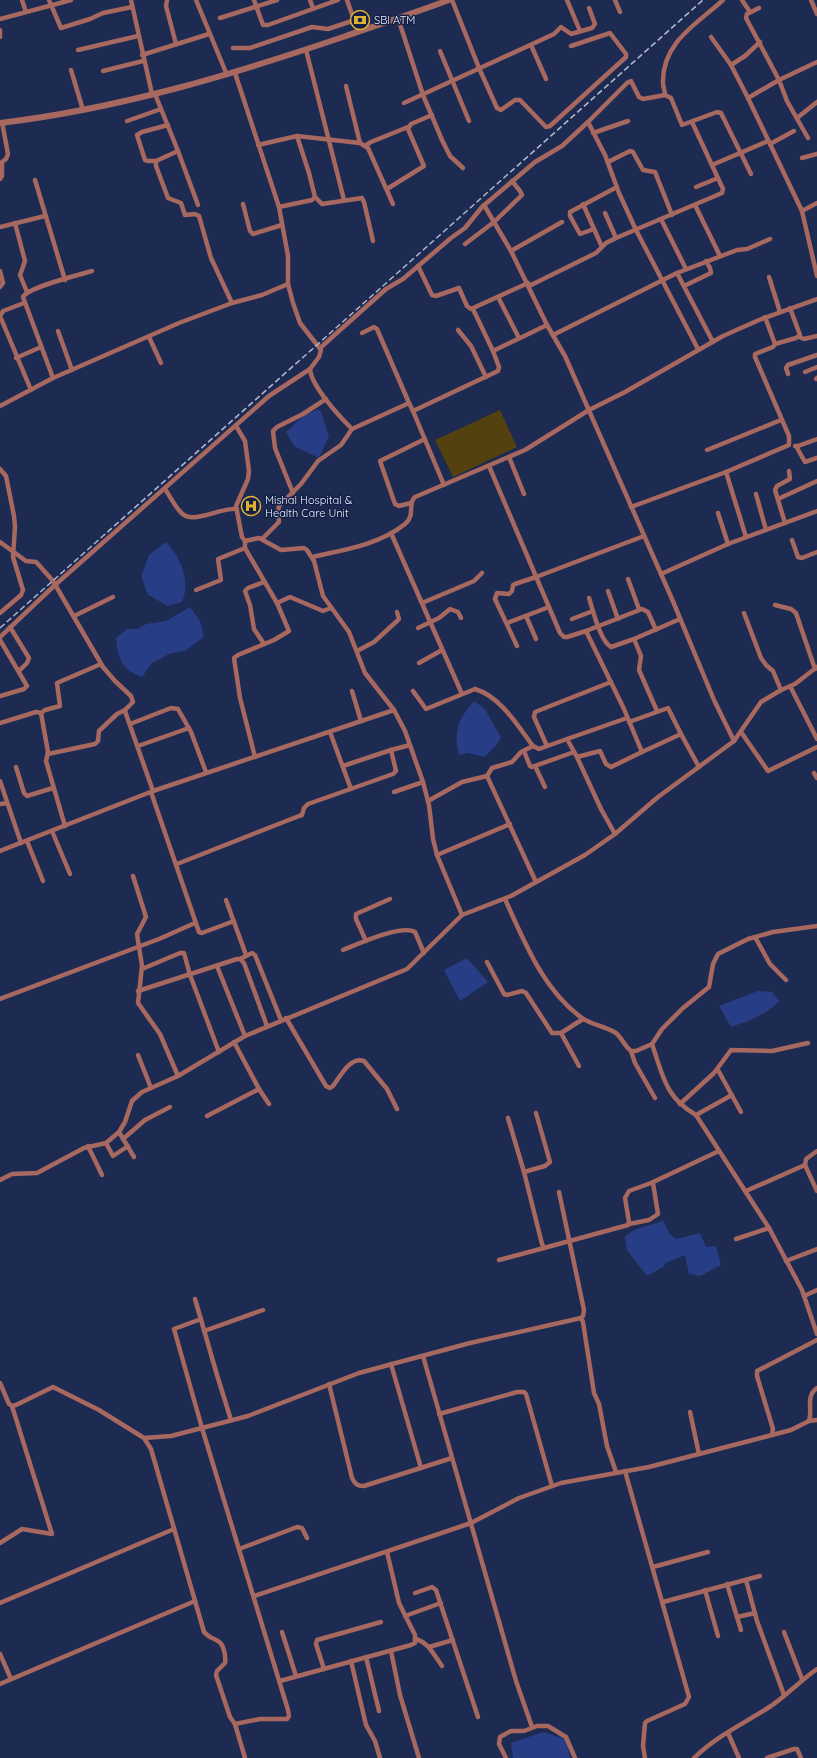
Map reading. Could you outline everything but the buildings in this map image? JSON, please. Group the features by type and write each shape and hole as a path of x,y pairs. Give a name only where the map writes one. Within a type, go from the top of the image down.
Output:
{"street":[{"path":"22,0 26,12"},
{"path":"0,19 26,12 50,3 71,0"},
{"path":"131,0 142,55 154,94 162,109 198,205"},
{"path":"167,0 166,6 176,44"},
{"path":"196,0 226,75"},
{"path":"254,0 263,25 268,25 338,0"},
{"path":"220,18 277,0"},
{"path":"310,0 313,8"},
{"path":"348,0 358,32"},
{"path":"0,179 2,176 2,162 6,159 8,154 1,122 83,110 154,94 235,73 450,0 479,68 499,109 518,99 544,126 548,128 626,57 626,54 610,32 571,46"},
{"path":"567,0 580,31"},
{"path":"615,0 620,12"},
{"path":"665,95 663,84 664,77 667,62 674,44 683,33 723,0"},
{"path":"742,0 750,12"},
{"path":"811,0 817,14"},
{"path":"50,3 61,28 90,19 103,13 132,7"},
{"path":"404,103 554,34 561,27 571,34 595,26 595,22 589,8"},
{"path":"759,8 747,14 746,18 779,80 787,101 808,138"},
{"path":"398,18 423,95 450,156 463,168"},
{"path":"233,48 250,48 312,27 328,29 354,20"},
{"path":"0,30 0,37"},
{"path":"142,55 209,34"},
{"path":"78,50 138,36"},
{"path":"711,37 730,65 748,98 802,211 817,276"},
{"path":"730,65 745,56 760,42"},
{"path":"531,45 546,79"},
{"path":"306,50 344,200"},
{"path":"440,51 469,121"},
{"path":"103,71 144,62"},
{"path":"748,98 779,80 817,62"},
{"path":"71,70 83,110"},
{"path":"0,696 26,687 26,684 19,671 0,639 10,626 274,392 310,369 321,354 320,348 300,323 288,284 288,256 279,207 235,73"},
{"path":"320,348 386,289 403,279 468,226 484,205 538,159 562,146 629,81 633,83 640,98 646,99 665,95 671,98 681,123 685,125 719,112 751,174"},
{"path":"346,86 360,143"},
{"path":"797,118 817,102"},
{"path":"127,122 162,109"},
{"path":"366,145 432,115"},
{"path":"593,133 628,120"},
{"path":"588,122 608,162 636,230 698,349"},
{"path":"418,266 434,296 459,288 468,308 474,309 596,254 606,243 616,238 722,193 723,189 692,122"},
{"path":"168,125 142,132 137,135 145,160 156,161 178,150"},
{"path":"387,189 424,166 408,132 408,127"},
{"path":"712,165 769,143 794,131"},
{"path":"258,145 297,136 329,138 366,145 393,204"},
{"path":"297,136 315,197 322,204 360,198 364,199 373,241"},
{"path":"608,162 630,151 634,152 643,170 655,172 672,215"},
{"path":"802,158 817,154"},
{"path":"156,161 156,166 168,198 181,203 184,215 195,214 199,216 210,254 232,303"},
{"path":"696,188 718,178"},
{"path":"35,180 64,280"},
{"path":"465,244 494,222 522,195 512,181"},
{"path":"594,229 580,234 570,216 570,212 572,209 617,187"},
{"path":"279,207 312,200 315,197"},
{"path":"802,211 817,203"},
{"path":"243,204 250,231 253,234 282,225"},
{"path":"583,204 602,247"},
{"path":"484,205 511,251 547,325 565,356 632,507 714,700 734,741"},
{"path":"695,205 720,256"},
{"path":"605,213 616,238"},
{"path":"0,227 45,216"},
{"path":"660,219 686,269"},
{"path":"511,251 562,222"},
{"path":"15,223 25,261 20,275 27,292"},
{"path":"553,336 677,273 737,250 747,249 770,239"},
{"path":"684,286 711,273 706,261"},
{"path":"0,271 3,283 0,287"},
{"path":"53,378 23,297 27,292 92,271"},
{"path":"677,273 713,342"},
{"path":"769,277 780,312"},
{"path":"0,404 53,378 148,337 232,303 262,295 288,284"},
{"path":"498,297 519,338"},
{"path":"425,439 380,461 395,504 399,506 411,503 416,497 509,458 546,438 589,410 625,392 698,349 765,318 817,298"},
{"path":"24,303 0,313 16,358 31,390"},
{"path":"790,308 800,333 799,337"},
{"path":"413,411 499,370 474,309"},
{"path":"765,318 775,344"},
{"path":"492,351 547,325"},
{"path":"362,333 374,327 377,329 444,485"},
{"path":"458,330 471,346 486,377"},
{"path":"58,331 72,370"},
{"path":"817,336 804,339 799,337 775,344 773,347 755,354 790,442 796,446 805,462 817,458"},
{"path":"148,337 161,363"},
{"path":"16,358 41,347"},
{"path":"788,374 786,368 788,365 817,355"},
{"path":"805,372 817,367"},
{"path":"310,369 312,376 326,399 352,429"},
{"path":"293,493 275,448 273,431 277,427 303,414 326,399"},
{"path":"262,539 278,524 278,509 301,484 316,463 341,445 352,429 409,403"},
{"path":"707,450 781,420"},
{"path":"236,426 245,441 249,471 248,479 236,509 242,537 245,541 245,548 277,603 288,631 264,644 238,654 234,658 240,698 255,757"},
{"path":"796,446 817,439"},
{"path":"632,507 726,472 787,447 790,442"},
{"path":"509,458 524,494"},
{"path":"490,466 561,636 567,637 586,631 639,609 646,610 656,630"},
{"path":"0,469 6,476 15,520 13,560 23,592 0,613"},
{"path":"785,523 775,488 790,479 789,471"},
{"path":"726,472 746,537"},
{"path":"778,499 817,481"},
{"path":"165,489 182,514 186,516 196,517 226,509 236,509"},
{"path":"756,494 766,530"},
{"path":"312,557 343,551 371,543 391,533 408,521 412,511 411,503"},
{"path":"661,574 728,544 817,511"},
{"path":"718,513 728,544"},
{"path":"391,533 462,694"},
{"path":"517,646 495,596 499,592 510,594 512,591 512,585 514,584 644,536"},
{"path":"245,541 256,538 262,539 281,550 304,548 312,557 324,596 349,632 368,678 394,710 410,745 428,801 433,840 437,855 462,915"},
{"path":"792,540 798,557 802,558 817,552"},
{"path":"0,542 26,561 36,562 53,581 101,664 114,681 131,696 133,702 125,710 117,714 99,731 98,741 95,744 48,754"},
{"path":"196,590 221,580 218,559 245,548"},
{"path":"422,603 474,581 482,573"},
{"path":"628,578 639,609"},
{"path":"264,582 248,588 245,591 250,605 254,629 264,644"},
{"path":"608,591 618,619"},
{"path":"74,616 113,597"},
{"path":"277,603 290,597 323,611 331,608"},
{"path":"588,598 598,626 608,645 611,647 680,620"},
{"path":"0,1180 12,1174 37,1173 88,1146 106,1143 119,1132 124,1125 132,1101 136,1096 178,1076 245,1036 407,969 424,954 446,929 462,915 505,899 585,855 615,834 653,800 734,741 758,705 816,668 796,613 791,609 775,605"},
{"path":"507,623 549,607"},
{"path":"418,628 439,618 450,609 458,612 461,618"},
{"path":"572,619 593,611"},
{"path":"357,651 374,642 397,621 399,619 397,612"},
{"path":"744,613 761,658 773,671 781,690"},
{"path":"526,616 536,639"},
{"path":"10,626 29,658 27,663 19,671"},
{"path":"586,631 642,752"},
{"path":"634,639 641,656 639,670 657,711"},
{"path":"419,663 442,650"},
{"path":"0,723 36,712 41,713 45,710 60,706 58,683 101,664"},
{"path":"547,746 534,717 535,712 610,682"},
{"path":"790,686 817,739"},
{"path":"414,691 426,709 475,689 492,696 534,746 539,749 668,708 699,767"},
{"path":"352,691 361,721"},
{"path":"130,724 175,708 180,711 189,728 206,772"},
{"path":"125,710 200,933 234,921"},
{"path":"0,851 152,791 394,710"},
{"path":"41,713 48,754 46,761 65,826"},
{"path":"138,746 189,728"},
{"path":"330,732 351,789"},
{"path":"741,732 768,771 817,747"},
{"path":"577,757 600,751 606,764 611,767 681,734"},
{"path":"567,739 601,809 615,834"},
{"path":"343,766 410,745"},
{"path":"428,801 462,782 487,776 492,768 512,762 524,751 534,746"},
{"path":"177,864 299,816 304,812 305,806 393,774 396,772 396,768 391,750"},
{"path":"524,751 530,766 535,766 574,752"},
{"path":"535,766 545,787"},
{"path":"16,767 24,793 27,796 53,788"},
{"path":"814,773 817,778"},
{"path":"487,776 536,882"},
{"path":"0,781 21,843"},
{"path":"394,792 423,782"},
{"path":"0,804 7,803"},
{"path":"437,855 510,824"},
{"path":"52,831 70,874"},
{"path":"27,841 44,881"},
{"path":"133,876 146,917 137,934 142,969 138,1000 140,1007 158,1030 178,1076"},
{"path":"366,941 356,920 356,914 390,899"},
{"path":"505,899 533,957 547,981 563,1001 583,1019 605,1027 618,1034 631,1052 635,1063 655,1098"},
{"path":"226,900 246,956"},
{"path":"0,998 160,939 196,922"},
{"path":"631,1052 652,1044 662,1029 683,1008 709,987 713,964 718,954 755,937 773,932 817,926"},
{"path":"343,950 366,941 401,931 413,931 424,954"},
{"path":"755,937 767,961 786,980"},
{"path":"142,969 182,952 186,955 190,974 219,1052"},
{"path":"138,991 240,959 252,953 255,955 284,1019 326,1086 330,1088 333,1086 355,1060 364,1061 386,1089 397,1109"},
{"path":"240,959 244,963 267,1026"},
{"path":"486,962 504,994 507,996 522,991 526,993 552,1033 561,1033 583,1019"},
{"path":"217,966 245,1036"},
{"path":"561,1033 579,1066"},
{"path":"234,1042 259,1089 269,1104"},
{"path":"680,1104 718,1070 729,1052 734,1049 772,1051 808,1043"},
{"path":"652,1044 666,1087 680,1104 696,1115 769,1228 804,1296 817,1334"},
{"path":"138,1055 151,1088"},
{"path":"718,1070 741,1112"},
{"path":"207,1116 259,1089"},
{"path":"696,1115 732,1095"},
{"path":"123,1139 140,1123 170,1107"},
{"path":"524,1172 545,1166 550,1162 536,1113"},
{"path":"508,1118 544,1248"},
{"path":"119,1132 134,1157"},
{"path":"106,1143 113,1156 128,1146"},
{"path":"88,1146 102,1175"},
{"path":"629,1224 625,1202 626,1194 632,1189 651,1183 719,1151"},
{"path":"817,1151 806,1158 805,1165 817,1191"},
{"path":"746,1191 805,1165"},
{"path":"499,1260 570,1242 629,1224 649,1220 658,1214 653,1183 651,1183"},
{"path":"559,1192 584,1310 581,1318 583,1322 594,1393 599,1404 607,1446 616,1472"},
{"path":"736,1239 769,1228"},
{"path":"786,1262 817,1249"},
{"path":"804,1296 817,1290"},
{"path":"195,1299 231,1420"},
{"path":"204,1331 263,1310"},
{"path":"144,1438 171,1436 274,1407 354,1374 470,1343 581,1318"},
{"path":"201,1319 174,1329 202,1428 280,1681 289,1716 286,1719 260,1718 235,1724"},
{"path":"772,1435 773,1429 757,1376 757,1371 817,1340"},
{"path":"422,1356 516,1681 532,1727"},
{"path":"391,1364 421,1468"},
{"path":"0,1383 9,1404 12,1406 52,1534 22,1529 0,1542"},
{"path":"329,1384 355,1483 359,1486 364,1486 452,1458"},
{"path":"12,1406 53,1387 99,1410 144,1438 152,1449 204,1632 208,1637 220,1642 222,1645 225,1663 217,1671 216,1675 230,1717 235,1724 245,1758"},
{"path":"809,1421 811,1416 811,1395 817,1388"},
{"path":"439,1414 517,1392 524,1392 526,1394 536,1427 552,1486"},
{"path":"690,1412 699,1454"},
{"path":"254,1596 471,1523 518,1498 552,1486 616,1472 649,1467 791,1430 809,1421 817,1420"},
{"path":"625,1471 689,1697 685,1704 645,1723 643,1746 645,1758"},
{"path":"239,1549 297,1527 302,1528 307,1538"},
{"path":"0,1603 174,1529"},
{"path":"387,1552 399,1603 416,1639 424,1642 429,1647 442,1666"},
{"path":"653,1567 708,1552"},
{"path":"662,1602 760,1576"},
{"path":"746,1580 775,1675 784,1695"},
{"path":"728,1584 741,1630"},
{"path":"415,1593 434,1588 441,1603 478,1717"},
{"path":"705,1590 718,1636"},
{"path":"0,1684 195,1601"},
{"path":"405,1616 441,1603"},
{"path":"737,1617 755,1613"},
{"path":"324,1669 316,1644 317,1640 381,1622"},
{"path":"282,1632 296,1676"},
{"path":"784,1632 802,1679"},
{"path":"280,1681 411,1645 415,1643 416,1639"},
{"path":"429,1647 453,1640"},
{"path":"391,1650 400,1695 419,1758"},
{"path":"0,1654 11,1679"},
{"path":"366,1657 379,1711"},
{"path":"351,1661 366,1725 375,1741 380,1758"},
{"path":"694,1758 705,1746 772,1705 802,1679 817,1669"},
{"path":"506,1758 499,1744 500,1738 511,1732 524,1731 532,1727 548,1726 563,1734 569,1742 576,1758"},
{"path":"728,1732 739,1758"},
{"path":"767,1758 794,1749 797,1749 801,1758"}],"shaded area":[{"path":"500,410 517,447 453,477 435,440"}],"water":[{"path":"318,409 321,412 329,436 319,458 294,446 286,432 302,417"},
{"path":"166,542 180,562 185,578 185,594 182,602 168,606 148,595 141,576 149,555"},
{"path":"190,607 200,621 204,637 185,651 171,653 152,663 142,677 125,667 118,652 116,638 127,629 138,629 146,624 166,621"},
{"path":"474,701 485,709 501,738 495,747 484,757 468,753 459,755 457,746 457,732 461,719"},
{"path":"467,958 488,982 460,1001 444,970"},
{"path":"758,991 772,992 779,1001 763,1014 731,1027 719,1006"},
{"path":"663,1221 670,1234 676,1239 700,1233 706,1247 716,1246 721,1265 700,1276 689,1274 685,1255 666,1263 663,1267 647,1276 627,1250 625,1236 636,1229"},
{"path":"543,1732 566,1739 570,1758 513,1758 511,1743"}],"railway":[{"path":"0,628 703,0"}],"place":[{"name":"SBI ATM","path":"360,20"},
{"name":"Mishal Hospital & Health Care Unit","path":"251,506"}]}
